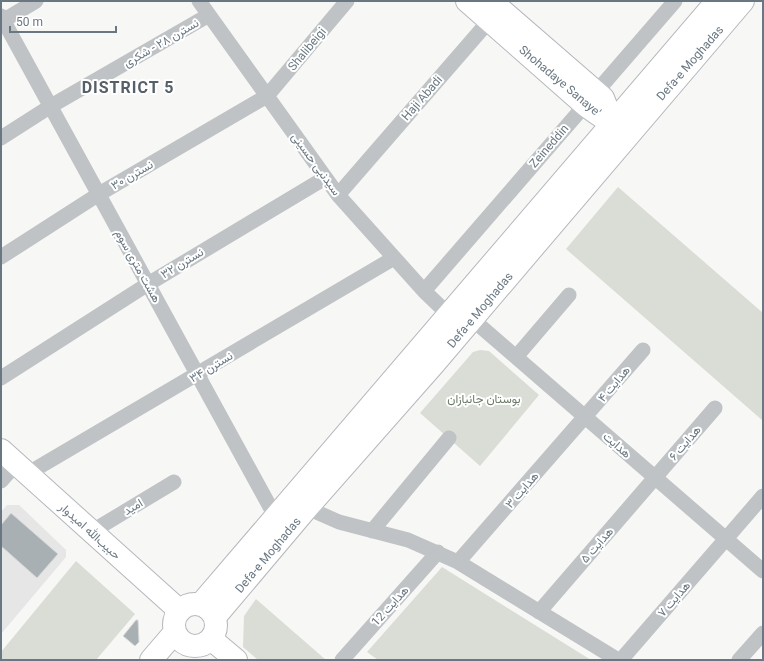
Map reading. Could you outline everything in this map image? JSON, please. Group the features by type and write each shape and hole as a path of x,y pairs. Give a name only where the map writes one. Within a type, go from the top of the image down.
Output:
{"street":[{"path":"2,19 36,1"},
{"name":"سیدنبی حسینی","path":"199,1 338,195 424,291 448,314"},
{"name":"Shalibeigi","path":"267,96 347,1"},
{"name":"Shohadaye Sanaye'","path":"467,1 497,8 590,98 595,113 620,130"},
{"name":"Zeineddin","path":"424,291 675,1"},
{"name":"Defa-e Moghadas","path":"198,611 307,508 472,319 620,130 717,1"},
{"name":"Defa-e Moghadas","path":"198,611 274,516 448,314 743,1"},
{"name":"Haji Abadi","path":"338,195 497,8"},
{"name":"نسترن ۲۸ - شکری","path":"1,138 51,106 209,15"},
{"name":"هشت متری سوم","path":"2,19 51,106 274,516"},
{"name":"نسترن ۳۰","path":"1,257 99,194 267,96"},
{"name":"نسترن ۳۲","path":"1,378 148,284 325,178"},
{"name":"نسترن ۳۴","path":"1,481 15,463 197,375 394,258"},
{"path":"516,357 569,295"},
{"name":"هدایت","path":"472,319 763,571"},
{"name":"هدایت ۴","path":"585,417 643,350"},
{"name":"هدایت ۶","path":"655,478 715,408"},
{"name":"هدایت ۳","path":"458,562 585,417"},
{"path":"372,531 449,438"},
{"name":"حبیب‌الله امیدوار","path":"15,463 91,532 198,611"},
{"name":"هدایت ۵","path":"539,612 655,478"},
{"name":"امید","path":"91,532 174,482"},
{"name":"هدایت ۷","path":"620,660 763,496"},
{"path":"307,508 339,522 408,540 438,552 458,562 620,660"},
{"name":"هدایت 12","path":"342,660 438,552"},
{"path":"151,660 181,646 202,645 211,638 216,628 198,611 175,621 181,646"},
{"path":"739,660 763,633"},
{"path":"211,638 236,660"}],"shaded area":[{"path":"7,505 19,505 66,550 66,557 1,634 1,512"}],"green space":[{"path":"618,187 763,313 762,420 566,249"},
{"name":"بوستان جانبازان","path":"480,350 489,351 539,395 480,466 420,413 473,352"},
{"path":"76,561 135,614 96,660 1,660 1,652"},
{"path":"442,567 591,660 378,660 367,652"},
{"path":"256,599 326,660 258,660 243,647 244,616"}],"building":[{"path":"11,513 58,554 37,578 1,546 1,525"},
{"path":"136,620 138,620 139,642 135,646 123,636"}],"district":[{"name":"DISTRICT 5","path":"128,87"}]}
